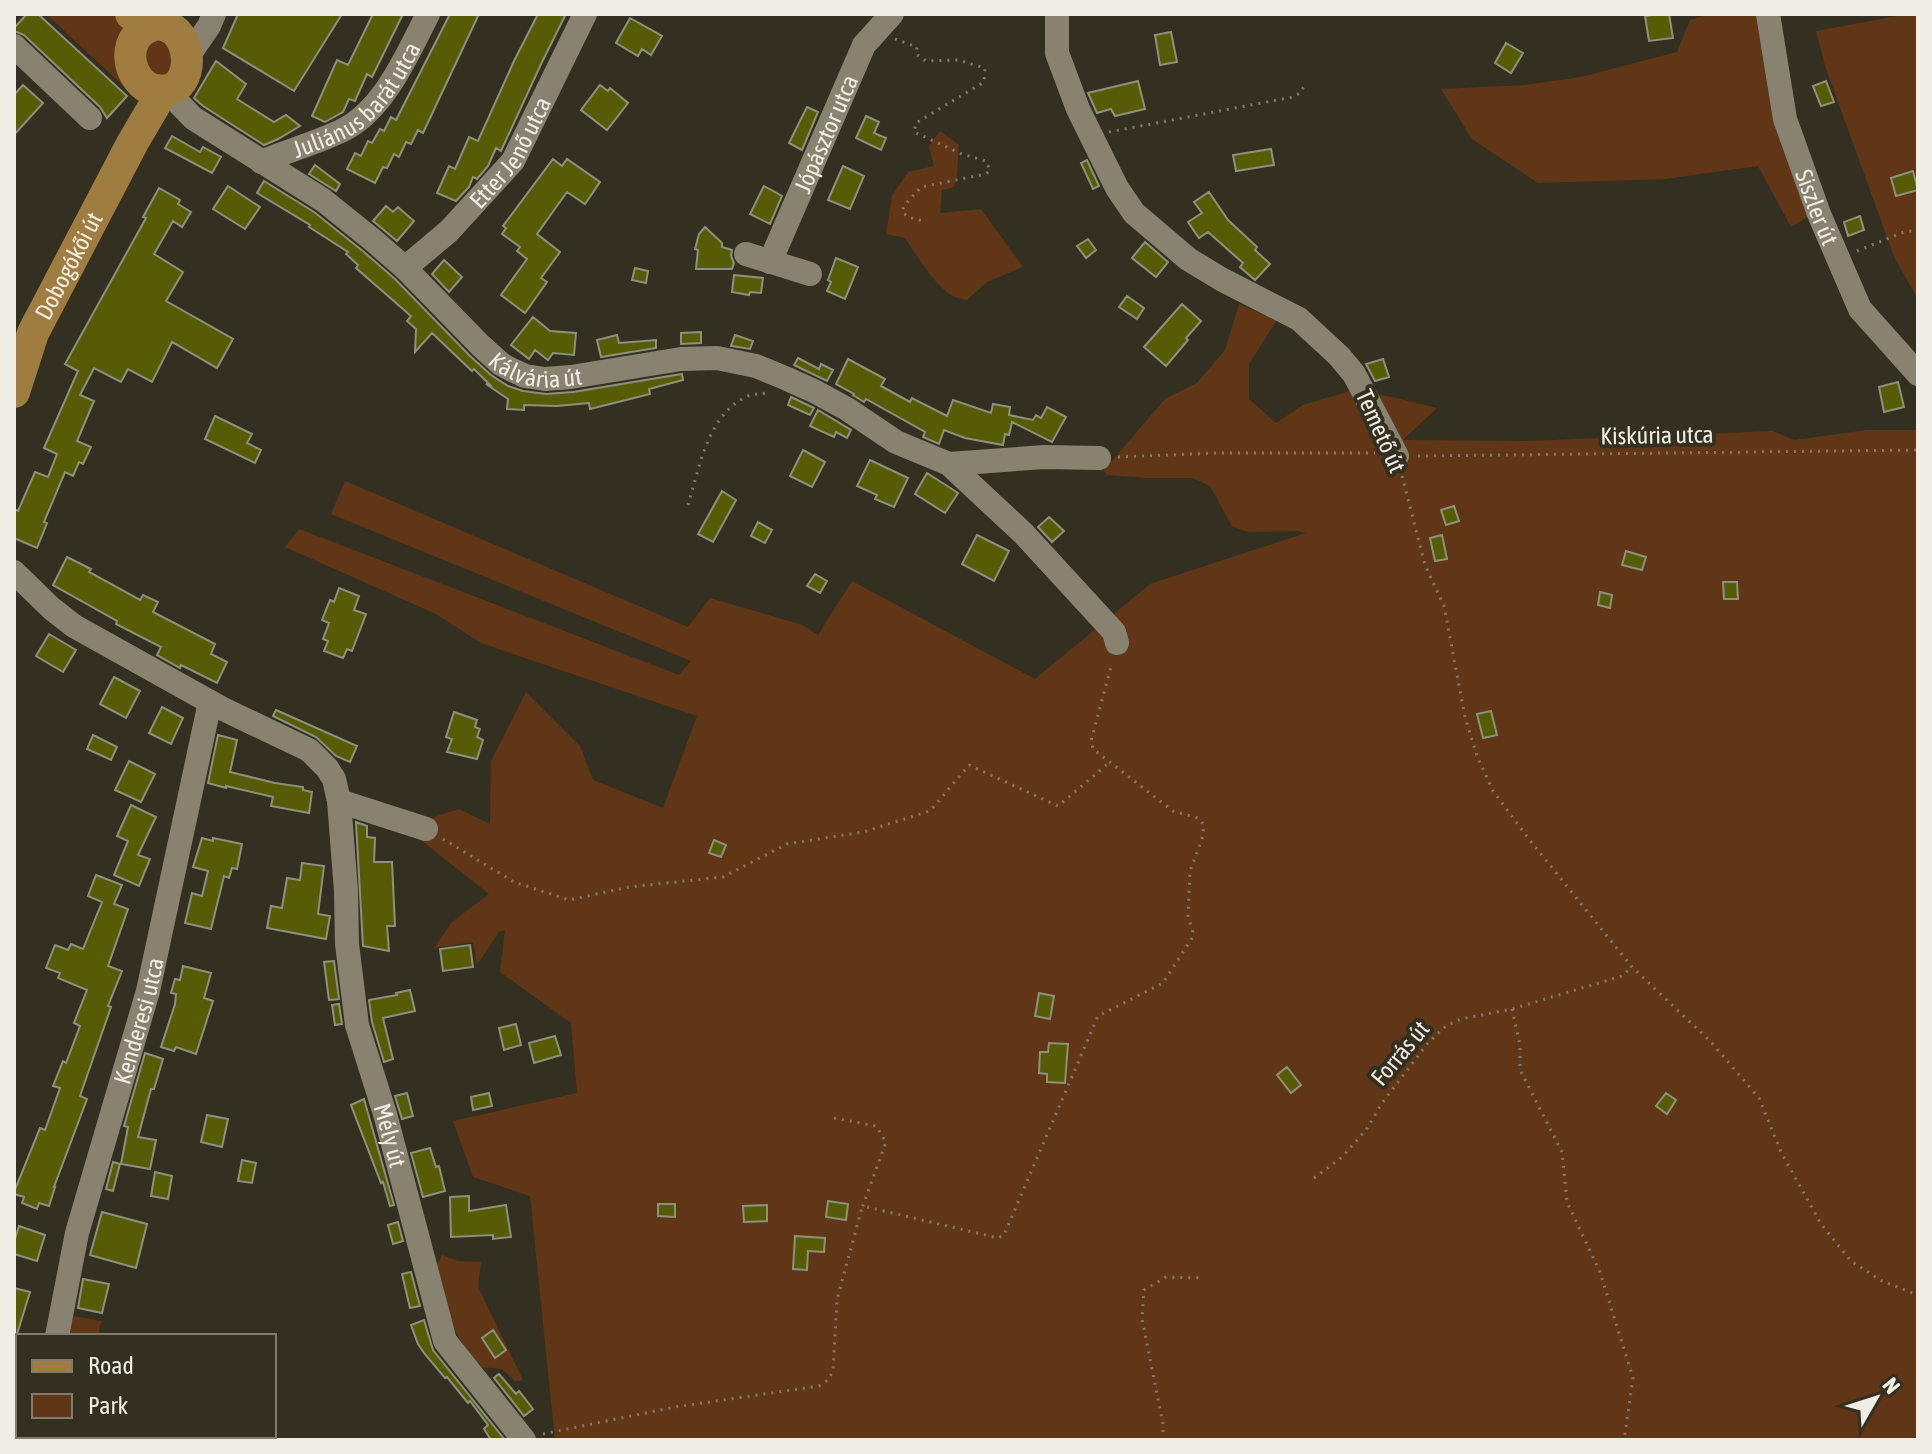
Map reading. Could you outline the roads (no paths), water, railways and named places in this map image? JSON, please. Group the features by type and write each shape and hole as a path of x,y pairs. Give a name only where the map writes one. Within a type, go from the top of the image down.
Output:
{"main road":[{"name":"Dobogókői út","path":"14,392 33,333 133,142 159,59"}],"street":[{"path":"159,59 205,14"},
{"path":"159,59 209,26 214,14"},
{"name":"Juliánus barát utca","path":"261,162 344,130 374,106 403,63 428,14"},
{"name":"Etter Jenő utca","path":"405,268 449,231 513,161 585,14"},
{"name":"Temető út","path":"1057,14 1057,53 1078,109 1117,188 1134,213 1188,259 1299,319 1354,374 1397,456"},
{"name":"Siszler út","path":"1768,14 1785,119 1819,214 1860,309 1918,374"},
{"name":"Jópásztor utca","path":"770,262 864,45 884,23"},
{"path":"14,46 90,118"},
{"name":"Kálvária út","path":"159,59 193,118 323,200 405,268 501,364 525,376 545,379 681,359 717,358 756,366 785,378 847,409 896,442 949,464 1024,534 1116,637"},
{"path":"746,254 810,274"},
{"name":"Kálvária út","path":"949,464 1044,457 1099,458"},
{"name":"Mély út","path":"14,572 74,626 210,702 309,750 334,779 339,801 347,944 357,1025 385,1114 445,1341 524,1439"},
{"name":"Kenderesi utca","path":"57,1334 77,1233 148,991 210,702"},
{"path":"339,801 426,829"}]}
